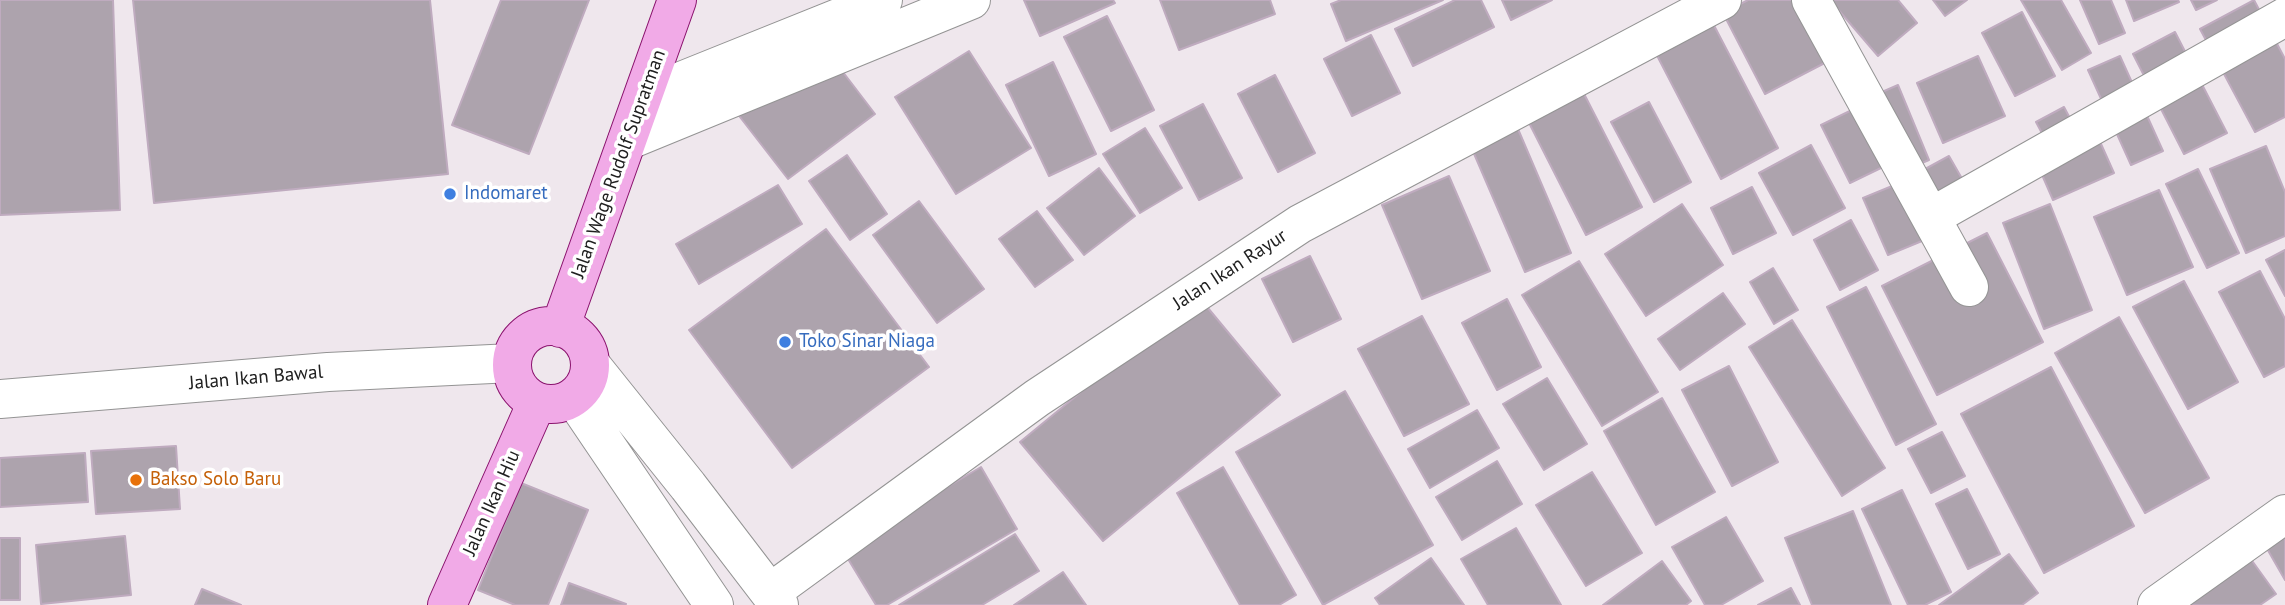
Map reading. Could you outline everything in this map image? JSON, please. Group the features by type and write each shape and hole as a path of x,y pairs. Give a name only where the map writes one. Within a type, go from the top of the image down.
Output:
{"main road":[{"name":"Jalan Wage Rudolf Supratman","path":"560,328 677,0"},
{"path":"550,326 573,332 588,352 567,388 527,396 518,386 512,363 514,352 528,334 550,326"},
{"name":"Jalan Ikan Hiu","path":"447,605 567,388"}],"street":[{"path":"644,96 883,0"},
{"path":"627,141 971,0"},
{"name":"Jalan Ikan Rayur","path":"775,599 1037,398 1300,224 1722,0"},
{"path":"1811,0 1969,287"},
{"path":"1931,217 2285,17"},
{"name":"Jalan Ikan Bawal","path":"0,399 328,372 512,363"},
{"path":"567,388 775,599"},
{"path":"567,388 714,605"},
{"path":"2157,605 2285,514"}],"building":[{"path":"0,0 113,0 120,210 0,215"},
{"path":"133,0 430,0 448,174 154,203"},
{"path":"501,0 589,0 529,154 452,125"},
{"path":"1024,0 1113,0 1115,3 1040,36"},
{"path":"1160,0 1270,0 1275,14 1179,50"},
{"path":"1341,0 1443,0 1346,41 1331,4"},
{"path":"1455,0 1481,0 1494,27 1413,66 1395,29"},
{"path":"1502,0 1552,0 1511,20"},
{"path":"1748,0 1814,0 1842,54 1765,94 1723,13"},
{"path":"1830,0 1898,0 1917,23 1878,56"},
{"path":"1933,0 1967,0 1945,16"},
{"path":"2021,0 2061,0 2091,53 2062,70"},
{"path":"2080,0 2111,0 2125,33 2099,44"},
{"path":"2126,0 2178,0 2179,2 2134,21"},
{"path":"2191,0 2217,0 2196,10"},
{"path":"2254,0 2285,59 2285,117 2255,132 2200,29"},
{"path":"1707,12 1778,148 1721,179 1650,42"},
{"path":"2022,12 2055,76 2015,96 1982,33"},
{"path":"1107,16 1154,110 1111,131 1064,37"},
{"path":"2175,32 2227,133 2184,154 2133,54"},
{"path":"1371,35 1400,93 1352,116 1324,59"},
{"path":"820,42 875,114 788,179 733,108"},
{"path":"969,51 1031,148 956,194 895,97"},
{"path":"1978,56 2005,116 1943,143 1917,83"},
{"path":"2120,56 2163,151 2131,165 2088,70"},
{"path":"1053,62 1096,154 1049,176 1006,85"},
{"path":"1275,75 1315,153 1278,172 1238,94"},
{"path":"1579,84 1642,207 1586,235 1523,111"},
{"path":"1898,85 1929,160 1898,173 1866,99"},
{"path":"1649,102 1691,182 1654,202 1611,122"},
{"path":"1203,104 1242,178 1199,200 1160,126"},
{"path":"2064,107 2082,141 2097,135 2114,173 2053,200 2036,161 2053,154 2036,122"},
{"path":"1856,108 1885,166 1850,183 1821,125"},
{"path":"1145,128 1182,188 1140,213 1103,154"},
{"path":"1518,129 1571,253 1525,272 1472,149"},
{"path":"1811,145 1845,208 1793,235 1759,173"},
{"path":"2266,146 2285,192 2285,236 2246,253 2210,169"},
{"path":"847,155 887,214 850,240 809,181"},
{"path":"1949,156 1980,210 1905,180"},
{"path":"1099,168 1135,216 1084,255 1047,208"},
{"path":"2198,169 2239,253 2207,268 2166,184"},
{"path":"1449,176 1490,271 1422,299 1382,205"},
{"path":"1897,184 1922,241 1888,255 1863,198"},
{"path":"778,185 802,224 699,284 676,244"},
{"path":"1752,187 1776,233 1733,254 1711,208"},
{"path":"2159,190 2193,267 2127,295 2094,217"},
{"path":"919,201 984,289 937,323 873,235"},
{"path":"1682,204 1723,265 1646,316 1605,254"},
{"path":"2050,204 2092,310 2044,329 2003,223"},
{"path":"1037,211 1073,260 1035,287 999,239"},
{"path":"1851,220 1878,270 1840,290 1814,240"},
{"path":"826,229 929,367 792,468 689,330"},
{"path":"1987,233 2043,342 1937,395 1882,286"},
{"path":"2285,250 2285,296 2266,260"},
{"path":"1310,256 1341,319 1293,342 1262,279"},
{"path":"1579,261 1658,392 1602,426 1522,295"},
{"path":"1773,268 1798,310 1774,324 1750,282"},
{"path":"2260,271 2285,319 2285,366 2264,377 2219,292"},
{"path":"2184,281 2238,382 2188,409 2133,307"},
{"path":"1866,287 1936,424 1896,445 1827,307"},
{"path":"1723,293 1745,324 1680,370 1658,339"},
{"path":"1198,296 1280,395 1103,541 1020,442"},
{"path":"1507,299 1541,367 1497,390 1462,323"},
{"path":"1422,316 1469,404 1404,436 1358,349"},
{"path":"2119,317 2209,478 2145,513 2055,353"},
{"path":"1792,320 1885,468 1842,496 1749,347"},
{"path":"1729,366 1778,462 1732,486 1682,390"},
{"path":"2051,367 2134,526 2044,573 1961,414"},
{"path":"1547,378 1587,444 1544,470 1503,404"},
{"path":"1345,391 1433,545 1323,605 1236,452"},
{"path":"1662,398 1715,492 1656,525 1604,431"},
{"path":"1477,410 1499,448 1430,488 1408,449"},
{"path":"1942,432 1965,476 1931,493 1908,449"},
{"name":"Bakso Solo Baru","path":"176,446 180,509 96,514 91,451"},
{"path":"85,453 88,502 0,507 0,458"},
{"path":"1497,461 1522,504 1462,540 1436,497"},
{"path":"981,467 1017,529 887,605 876,605 842,549"},
{"path":"1223,467 1296,595 1279,605 1240,605 1177,493"},
{"path":"1592,472 1642,553 1586,586 1536,505"},
{"path":"521,483 588,510 548,605 515,605 478,590"},
{"path":"1967,489 2000,554 1968,569 1936,504"},
{"path":"1902,490 1951,592 1925,605 1908,605 1862,509"},
{"path":"1853,511 1891,605 1812,605 1785,538"},
{"path":"1726,517 1763,581 1721,605 1705,605 1672,547"},
{"path":"2285,518 2285,580 2258,533"},
{"path":"1516,528 1561,605 1488,605 1461,559"},
{"path":"1015,534 1039,571 982,605 899,605"},
{"path":"125,536 131,595 41,604 36,545"},
{"path":"0,538 20,538 20,600 0,600"},
{"path":"2245,551 2276,594 2260,605 2169,605"},
{"path":"2009,554 2038,593 2022,605 1939,605"},
{"path":"1431,558 1464,605 1380,605 1375,598"},
{"path":"1662,561 1691,601 1686,605 1603,605"},
{"path":"1063,572 1086,605 1014,605"},
{"path":"569,583 626,604 561,605"},
{"path":"1791,588 1800,605 1758,605"},
{"path":"202,589 241,605 195,605"}],"place":[{"name":"Indomaret","path":"450,194"},
{"name":"Toko Sinar Niaga","path":"785,342"},
{"name":"Bakso Solo Baru","path":"136,480"}]}
